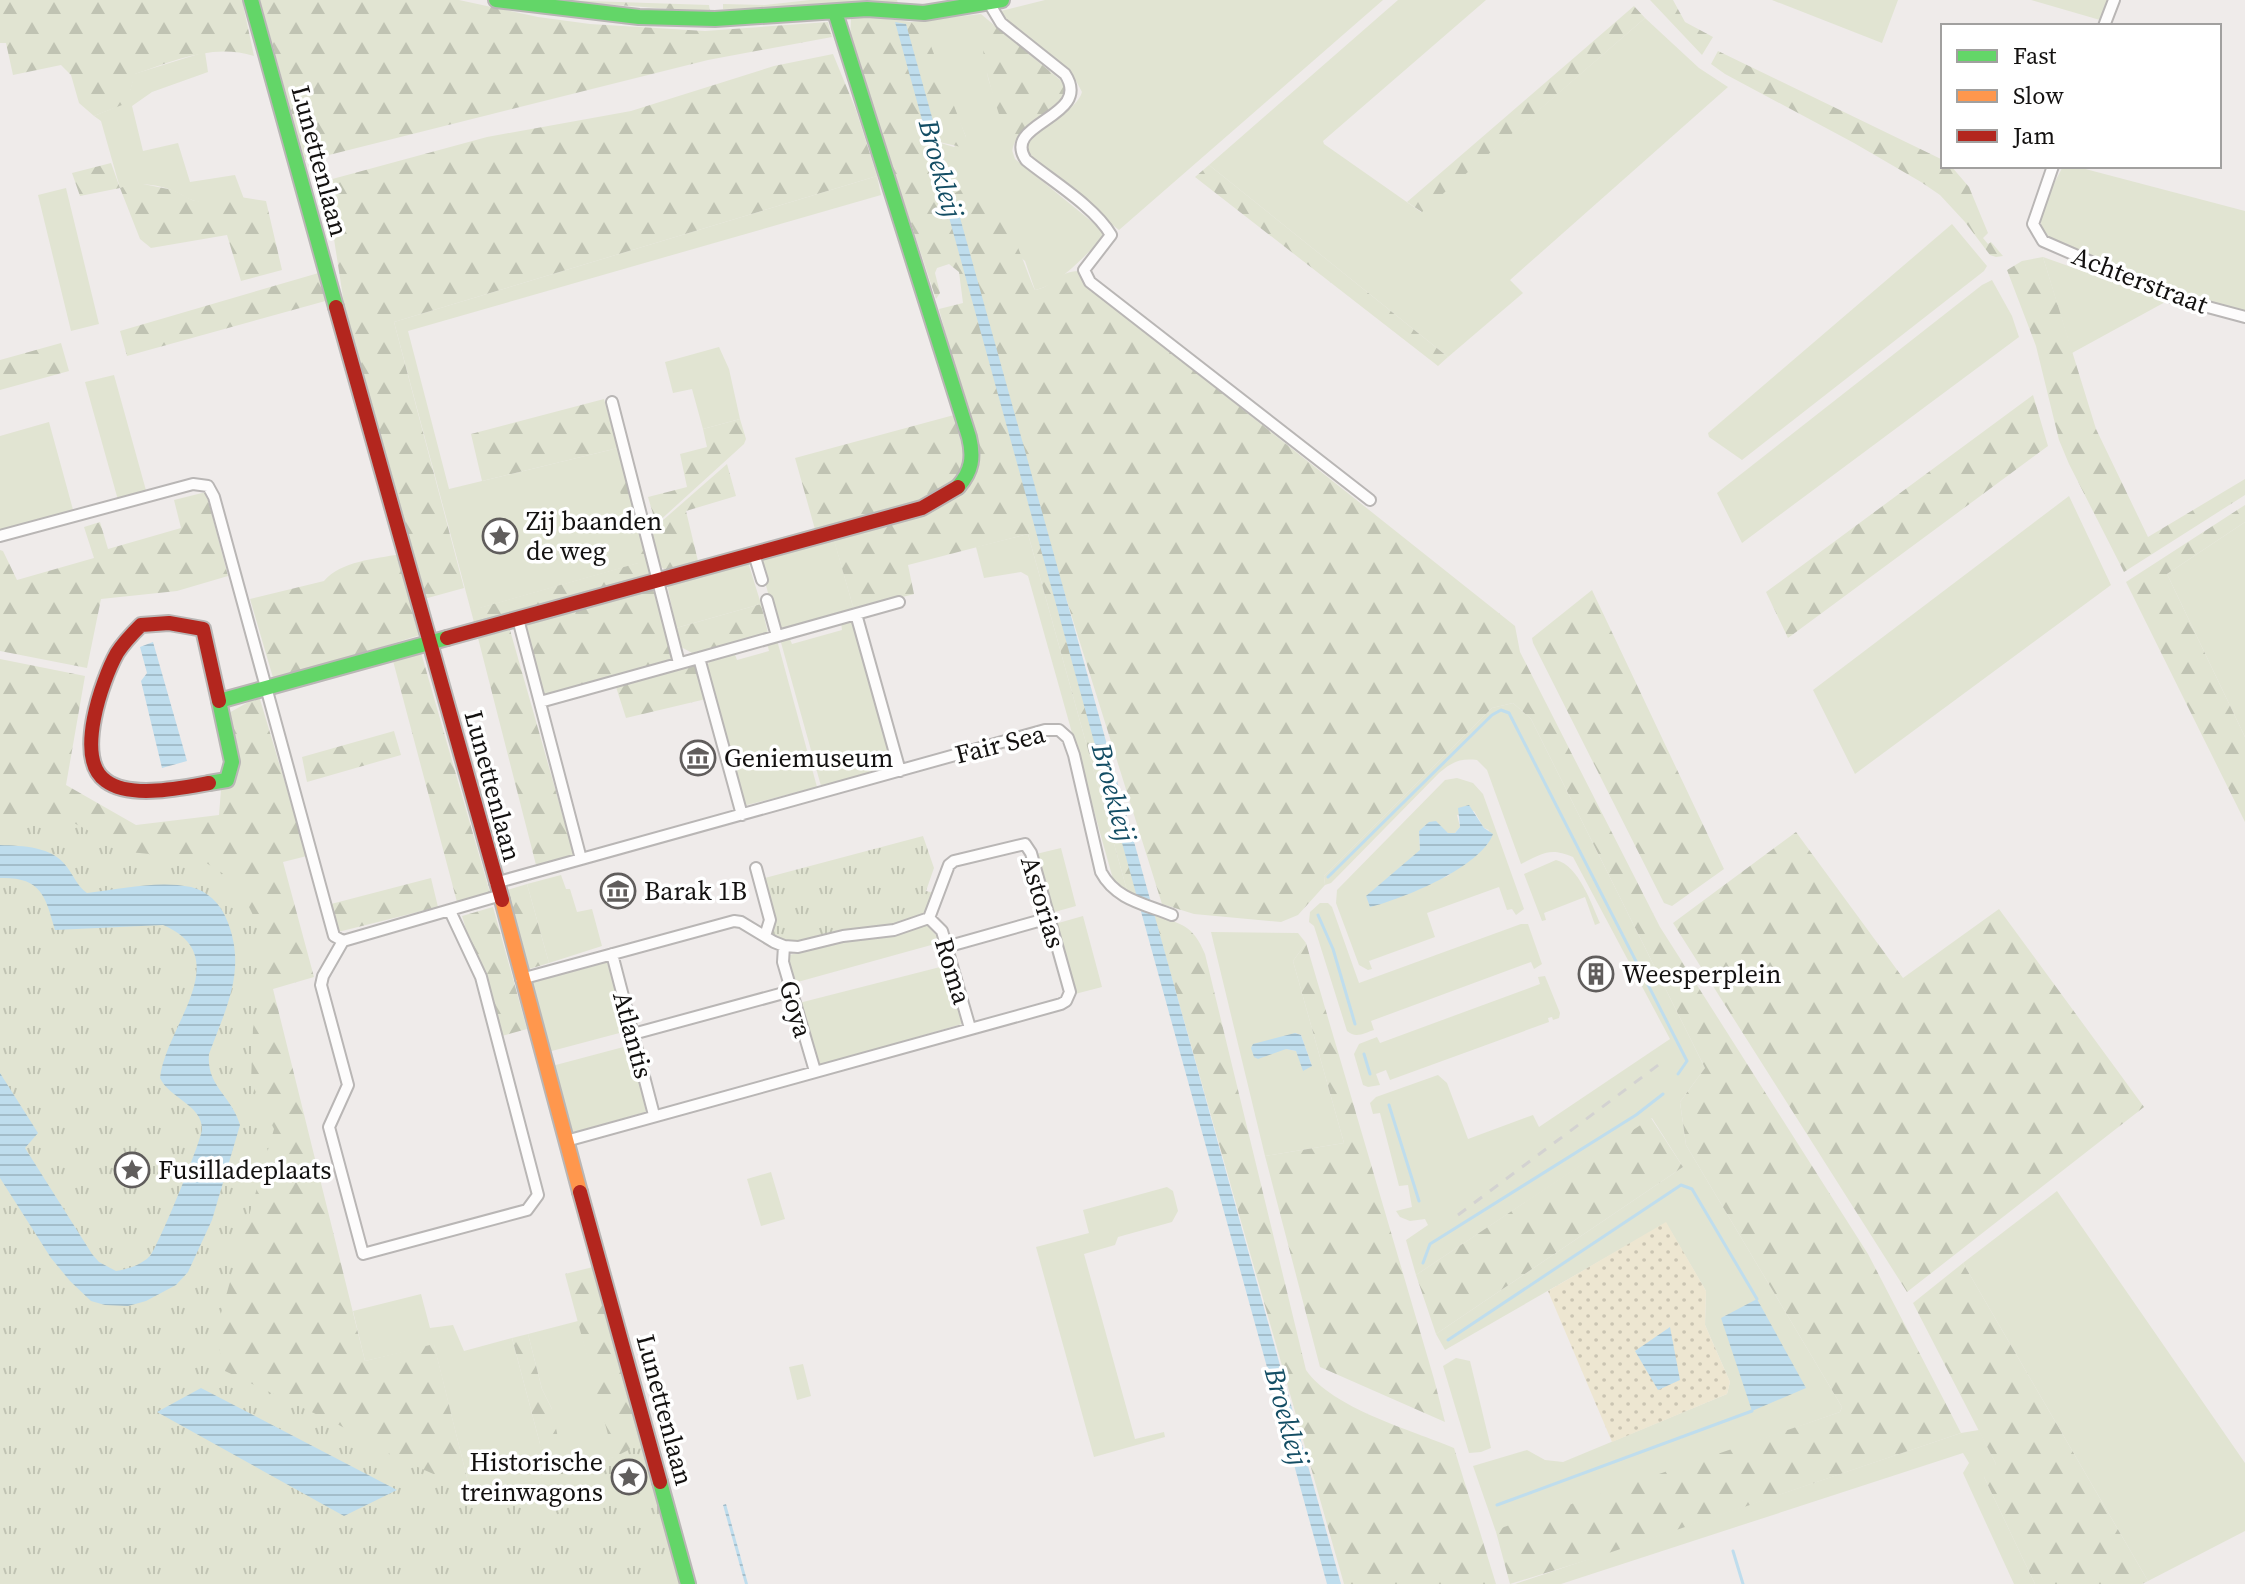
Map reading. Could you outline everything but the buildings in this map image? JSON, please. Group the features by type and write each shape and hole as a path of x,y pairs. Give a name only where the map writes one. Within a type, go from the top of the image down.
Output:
{"street":[{"name":"Lunettenlaan","path":"251,0 546,1060 688,1584"},
{"path":"496,0 639,17 715,19 867,9 910,13 995,2 1001,23 1065,74 1070,82 1071,95 1064,106 1026,135 1022,153 1026,160 1090,211 1111,235 1084,270 1090,282 1370,500"},
{"path":"2105,24 2114,0"},
{"path":"219,701 922,508 951,494 966,477 971,464 966,427 835,12"},
{"name":"Achterstraat","path":"2052,168 2033,224 2043,241 2174,298 2245,317"},
{"path":"612,402 679,663"},
{"path":"0,536 193,484 208,486 214,497 334,936 343,941"},
{"path":"754,554 762,580"},
{"path":"767,600 777,636"},
{"path":"540,702 899,602"},
{"path":"450,911 481,977 538,1195 527,1210 363,1254 329,1127 348,1085 321,985 343,941 450,911 581,859 900,771 856,614"},
{"path":"518,619 581,859"},
{"path":"169,623 203,629 219,701 232,762 227,780 141,791 107,782 95,773 92,760 94,723 101,685 123,643 141,625 169,623"},
{"path":"699,658 742,815"},
{"name":"Fair Sea","path":"900,771 1045,730 1059,730 1068,738 1074,755 1101,872 1113,889 1131,900 1172,915"},
{"name":"Astorias","path":"566,1141 1066,1001 1070,992 1031,853 1025,844 967,857 949,865 929,918"},
{"path":"756,868 770,920 765,936"},
{"path":"521,979 734,921 784,946 798,947 843,936 894,930 929,918"},
{"name":"Roma","path":"929,918 942,931 970,1028"},
{"path":"946,947 1049,918"},
{"name":"Goya","path":"784,946 783,962 815,1071"},
{"name":"Atlantis","path":"612,954 654,1115"},
{"path":"633,1034 791,991"}],"green space":[{"path":"0,0 242,0 254,56 224,52 194,55 135,74 127,103 94,116 79,103 71,75 61,65 13,75 6,43 0,43"},
{"path":"260,0 459,0 538,17 590,24 705,31 828,22 832,37 708,60 305,161"},
{"path":"558,0 709,5 710,12 563,1"},
{"path":"810,0 897,0 899,7 723,9 723,4 765,5"},
{"path":"1045,0 1383,0 1119,230 1026,158 1024,144 1066,112 1082,92 1075,79 997,15 1001,11"},
{"path":"1398,0 1486,0 1323,141 1421,212 1645,18 1699,68 1728,87 1510,280 1523,293 1448,357 1209,165"},
{"path":"1650,0 1673,0 1685,22 1713,37 1702,55"},
{"path":"1772,0 1898,0 1882,43"},
{"path":"2031,0 2107,0 2100,20"},
{"path":"1634,6 1645,18 1422,212 1407,202"},
{"path":"981,14 994,25 984,41 988,78 1015,159 1107,234 1064,275 1035,290 1025,261 949,198 934,141 954,147 966,137 911,22"},
{"path":"851,18 911,22 929,41 966,137 965,145 961,147 935,141 950,197 966,188 981,191 994,202 1015,240 1035,290 1079,271 1090,288 1515,626 1520,652 1660,927 1868,1254 1961,1433 1510,1584 1496,1532 1504,1527 1840,1412 1842,1407 1686,1145 1680,1102 1705,1068 1531,719 1513,703 1492,708 1324,876 1325,885 1298,915 1281,922 1194,914 1162,904 1023,461 1143,900 1128,894 1028,534 908,565 914,594 854,610 833,537 926,510 978,455 939,309 963,303 959,272 949,264 937,268 935,273 940,293 936,299 850,40"},
{"path":"994,25 1070,88 1056,105 1021,133 1012,152 984,57 985,34"},
{"path":"1718,51 1941,159 1941,168 1953,168 1969,187 1988,233 1983,238 2003,256 1990,255 1940,195 1921,182 1711,64"},
{"path":"205,52 208,72 152,92 132,106 143,151 178,143 190,182 235,175 244,199 200,202 156,186 120,188 101,121 94,116 126,99 134,74"},
{"path":"833,54 856,110 877,176 394,322 464,588 424,599 345,310 325,181 487,137 631,111 774,66"},
{"path":"111,163 120,188 80,196 72,173"},
{"path":"1209,165 1448,357 1438,366 1195,177"},
{"path":"2062,168 2082,168 2245,211 2245,313 2165,291 2048,239 2041,222 2049,193"},
{"path":"877,176 881,195 408,331 449,489 618,448 623,457 639,563 480,608 484,624 475,626 394,322"},
{"path":"134,183 143,184 173,190 202,202 234,196 266,201 282,270 241,281 227,235 151,248 140,239 120,188"},
{"path":"66,188 99,324 71,331 38,195"},
{"path":"1952,224 1987,266 1984,271 1742,460 1709,437 1708,433"},
{"path":"2043,257 2167,301 2072,353"},
{"path":"2043,257 2096,429 2148,537 2245,479 2245,495 2124,572 2059,440 2036,346 2007,270 2022,261"},
{"path":"322,272 329,300 127,356 120,331"},
{"path":"1992,280 2012,316 2019,337 1742,543 1717,493"},
{"path":"61,343 69,371 0,390 0,360"},
{"path":"719,347 729,369 740,419 703,429 692,389 673,393 665,362"},
{"path":"114,375 147,494 118,500 85,382"},
{"path":"2033,395 2048,446 1788,638 1766,592"},
{"path":"604,399 618,448 482,481 471,434"},
{"path":"954,415 966,463 960,478 935,500 816,533 795,458"},
{"path":"740,419 746,439 744,444 656,524 648,497 687,487 680,454 707,447 703,429"},
{"path":"49,422 75,517 0,536 0,436"},
{"path":"623,457 655,576 484,624 479,608 638,563 613,463"},
{"path":"727,464 736,496 686,511 698,561 669,572 661,567 654,528"},
{"path":"206,492 228,576 177,591 101,599 87,668 0,651 0,550 17,580 94,558 84,527 100,522 108,549 181,528 174,500"},
{"path":"2069,496 2111,585 1855,774 1813,690"},
{"path":"2245,505 2245,522 2167,574 2245,737 2245,822 2126,582"},
{"path":"2245,522 2245,737 2167,574"},
{"path":"1028,534 1128,894 1119,889 1113,879 1028,576 1021,572 984,578 976,547"},
{"path":"833,536 854,610 785,629 777,625 758,557"},
{"path":"400,554 420,635 274,681 250,599 324,581 340,569 359,562"},
{"path":"748,562 761,604 676,628 667,584"},
{"path":"654,588 673,661 543,698 525,625"},
{"path":"1592,590 1724,869 1672,906 1664,903 1533,643 1532,638"},
{"path":"761,604 768,633 694,654 681,647 676,628"},
{"path":"841,622 853,622 892,761 885,768 821,786 780,639 789,637 792,644 842,630"},
{"path":"510,630 574,855 536,865 478,638"},
{"path":"777,640 817,787 747,805 744,804 705,669 711,659 734,652 737,660 769,651 767,643"},
{"path":"420,649 490,893 457,902 392,657"},
{"path":"0,659 85,676 66,785 136,825 219,815 227,714 259,696 307,856 283,862 314,977 273,989 365,1361 434,1344 470,1490 495,1490 614,1457 565,1274 593,1267 681,1584 168,1584 0,1178 118,860 153,859 0,819"},
{"path":"696,665 706,699 626,718 616,687"},
{"path":"1513,703 1531,719 1705,1068 1680,1102 1686,1145 1842,1407 1840,1412 1496,1532 1473,1466 1527,1450 1545,1460 1563,1462 1727,1394 1730,1382 1705,1325 1706,1291 1666,1223 1445,1350 1436,1334 1683,1167 1652,1118 1416,1275 1406,1240 1428,1225 1425,1219 1410,1221 1400,1217 1396,1211 1412,1207 1408,1185 1399,1186 1380,1113 1373,1114 1370,1103 1376,1097 1438,1075 1447,1083 1468,1139 1533,1115 1539,1127 1670,1039 1573,857 1558,852 1547,853 1521,864 1487,770 1477,760 1456,762 1439,773 1331,883 1325,885 1324,876 1492,708"},
{"path":"394,731 401,755 307,782 302,757"},
{"path":"1457,778 1473,783 1483,794 1524,909 1516,915 1512,909 1507,910 1499,887 1427,913 1435,937 1369,961 1372,969 1368,970 1359,965 1336,903 1337,890 1445,780","holes":["1474,811 1484,828 1489,830 1448,876 1432,882 1420,850 1419,831 1441,829 1455,833 1460,827 1457,815"]},
{"path":"23,815 72,822 129,852 200,859 230,878 265,939 265,984 253,1028 251,1082 274,1129 215,1334 225,1371 339,1425 397,1458 470,1490 495,1490 615,1457 632,1448 644,1449 681,1584 0,1584 0,816"},
{"path":"1796,832 1903,978 1999,909 2144,1107 1907,1292 1673,923"},
{"path":"923,836 934,868 926,891 934,893 926,912 911,922 802,942 784,943 772,935 774,925 761,879"},
{"path":"1061,848 1076,906 1051,913 1036,854"},
{"path":"1556,860 1578,877 1600,923 1595,925 1585,897 1544,913 1546,920 1542,921 1524,874"},
{"path":"561,875 566,889 570,889 577,912 592,909 602,946 549,963 527,884"},
{"path":"431,878 438,907 338,932 331,904"},
{"path":"527,884 549,963 526,970 504,891"},
{"path":"1320,903 1328,903 1332,907 1359,983 1521,924 1528,924 1542,964 1534,969 1531,962 1371,1021 1374,1030 1354,1035 1347,1031 1314,926 1309,922 1310,912"},
{"path":"493,907 527,1029 498,1037 462,916"},
{"path":"1154,915 1186,927 1196,937 1205,954 1306,1370 1318,1384 1353,1407 1454,1448 1496,1584 1344,1584"},
{"path":"1083,916 1102,987 1075,994 1055,924"},
{"path":"926,924 942,942 794,983 786,956 845,940 893,934"},
{"path":"1211,932 1298,933 1306,943 1293,961 1344,1143 1265,1156","holes":["1295,1033 1301,1035 1312,1066 1296,1051 1286,1049"]},
{"path":"1306,943 1445,1422 1320,1367 1265,1156 1344,1143 1293,961"},
{"path":"607,962 627,1031 548,1052 529,982"},
{"path":"948,965 962,1024 817,1064 799,1003"},
{"path":"1545,976 1560,1013 1559,1018 1548,1018 1549,1022 1390,1080 1386,1070 1376,1074 1380,1085 1363,1085 1354,1054 1359,1044 1377,1037 1380,1043 1540,984 1538,977"},
{"path":"631,1045 646,1112 571,1133 552,1066"},
{"path":"1651,1118 1683,1167 1436,1334 1416,1275"},
{"path":"771,1172 785,1219 761,1226 747,1179"},
{"path":"1167,1187 1173,1191 1178,1211 1172,1222 1118,1237 1115,1245 1084,1254 1135,1439 1164,1432 1165,1437 1094,1457 1036,1247 1089,1233 1083,1210"},
{"path":"2057,1191 2245,1463 2245,1531 2148,1581 1963,1263"},
{"path":"1963,1263 2148,1581 2142,1584 2035,1584 1984,1477 1986,1470 1996,1464 1913,1303"},
{"path":"421,1294 430,1328 453,1325 464,1351 512,1338 540,1444 552,1409 542,1389 528,1334 578,1321 615,1457 495,1490 470,1490 434,1345 365,1361 353,1311"},
{"path":"528,1334 542,1389 552,1409 562,1457 548,1461 540,1444 512,1338"},
{"path":"1456,1358 1470,1361 1491,1448 1481,1452 1469,1453 1443,1366"},
{"path":"803,1364 811,1396 797,1400 789,1367"},
{"path":"1979,1430 1996,1464 1984,1477 2035,1584 2014,1584 1963,1473 1969,1463 1963,1453 1561,1584 1515,1584 1961,1433"}],"sand":[{"path":"1666,1222 1706,1291 1705,1325 1730,1382 1727,1394 1612,1442 1548,1291"}],"water":[{"name":"Broekleij","path":"895,22 906,24 1341,1584 1327,1584"},
{"path":"153,642 187,761 162,768 141,681 147,673 140,647"},
{"path":"1469,805 1484,828 1493,834 1486,846 1439,880 1370,907 1366,896 1420,850 1419,831 1429,822 1436,821 1448,833 1455,833 1460,827 1458,808"},
{"path":"0,845 36,848 53,855 61,860 87,893 153,885 197,889 213,899 220,908 232,936 235,971 232,988 209,1054 209,1065 215,1083 240,1125 212,1220 188,1272 176,1285 146,1301 128,1306 91,1301 51,1258 0,1178 0,1073 38,1133 25,1148 92,1254 99,1262 116,1271 143,1262 150,1256 161,1235 202,1129 197,1114 160,1078 165,1058 192,994 196,974 195,955 185,939 163,925 55,930 39,890 24,881 0,878"},
{"path":"1295,1033 1301,1035 1312,1066 1303,1071 1296,1051 1286,1049 1258,1059 1254,1057 1253,1044"},
{"path":"1757,1299 1806,1388 1752,1411 1721,1318"},
{"path":"1670,1327 1680,1380 1658,1390 1635,1351"},
{"path":"201,1388 397,1490 344,1516 157,1412"},
{"path":"726,1504 748,1584 745,1584 723,1505"}],"waterway":[{"path":"1328,877 1492,715 1501,710 1509,713 1687,1061 1678,1074"},
{"path":"1318,915 1333,949 1355,1024"},
{"path":"1364,1054 1370,1074"},
{"path":"1423,1263 1430,1244 1636,1115 1663,1094"},
{"path":"1389,1105 1419,1201"},
{"path":"1448,1340 1681,1185 1692,1189 1757,1299"},
{"path":"1497,1505 1752,1411"},
{"path":"1733,1551 1743,1584"}],"railway":[{"path":"1458,1215 1665,1060"},
{"path":"628,1467 634,1489"}],"traffic: fast":[{"path":"251,0 336,307"},
{"path":"496,0 639,17 715,19 867,9 924,13 1002,0"},
{"path":"835,12 969,437 971,464 958,487"},
{"path":"209,783 227,780 232,762 219,701 447,638"},
{"path":"660,1482 688,1584"}],"traffic: slow":[{"path":"502,900 580,1192"}],"traffic: jam":[{"path":"336,307 502,900"},
{"path":"447,638 922,508 958,487"},
{"path":"209,783 156,791 128,790 116,786 106,781 97,770 91,738 98,700 111,665 122,645 141,625 169,623 203,629 219,701"},
{"path":"580,1192 660,1482"}],"place":[{"name":"Zij baanden de weg","path":"500,536"},
{"name":"Geniemuseum","path":"698,758"},
{"name":"Barak 1B","path":"618,891"},
{"name":"Weesperplein","path":"1596,974"},
{"name":"Fusilladeplaats","path":"132,1170"},
{"name":"Historische treinwagons","path":"629,1477"}]}
